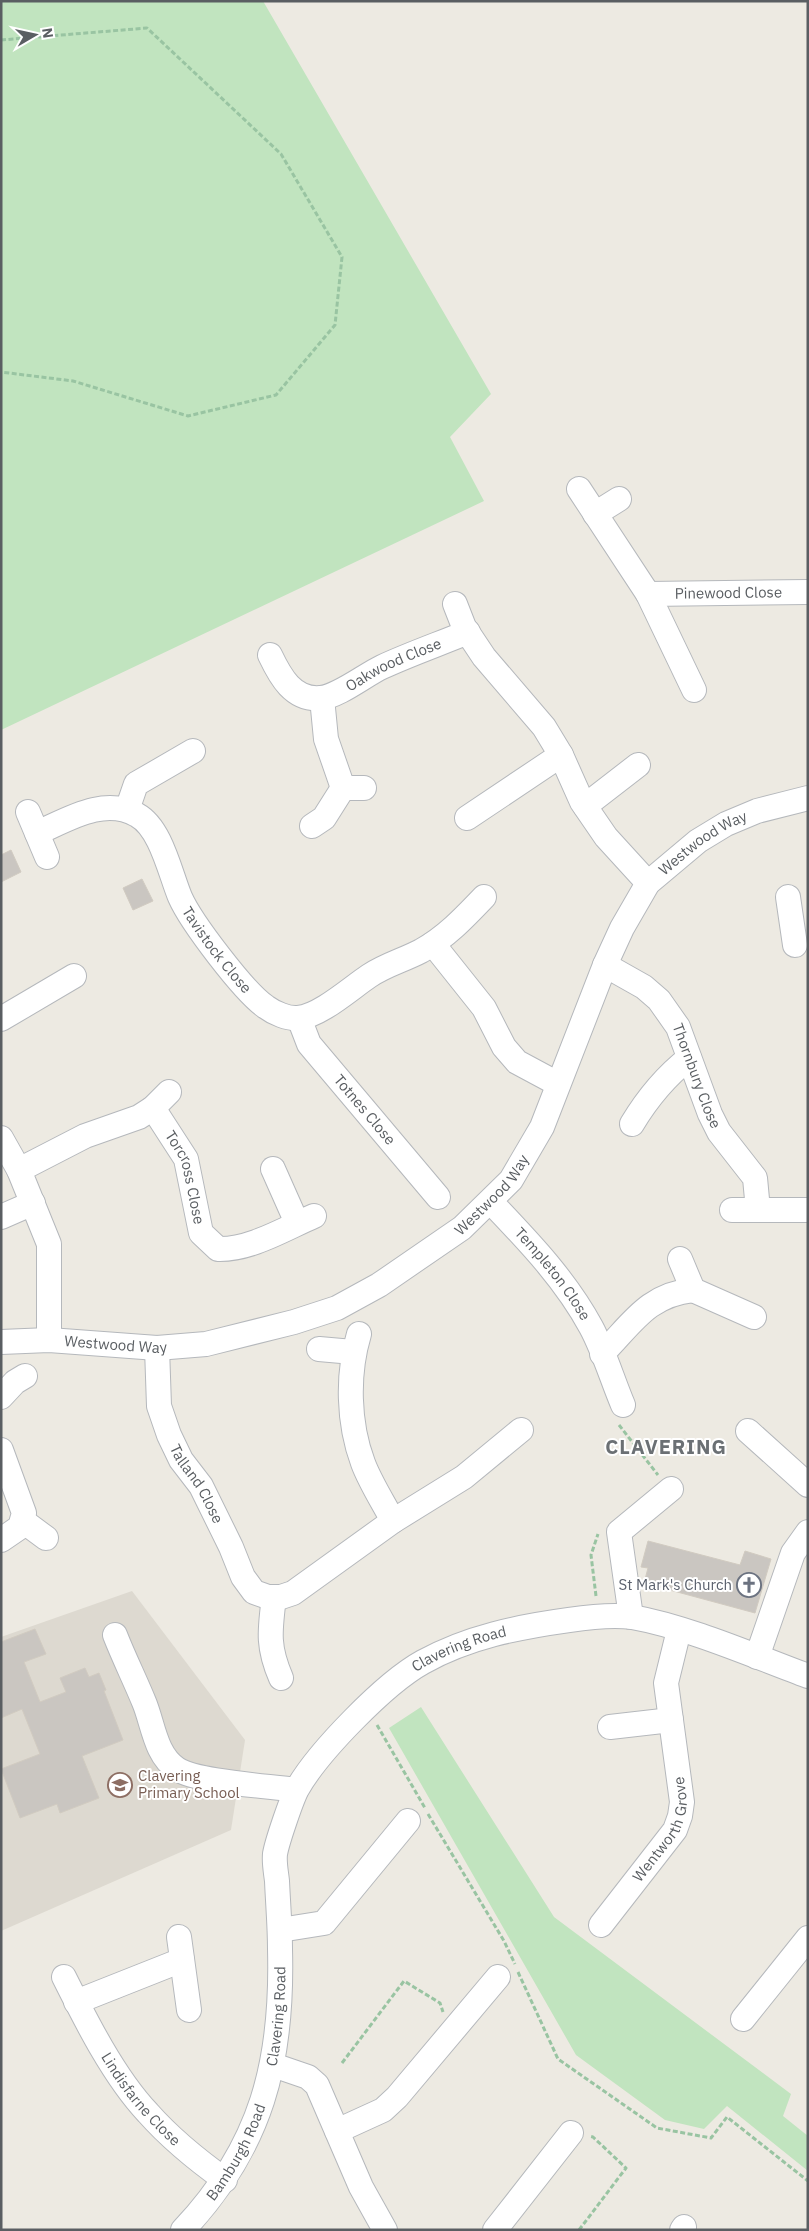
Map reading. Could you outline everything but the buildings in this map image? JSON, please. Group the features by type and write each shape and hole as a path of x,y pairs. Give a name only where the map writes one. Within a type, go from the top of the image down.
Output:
{"street":[{"name":"Pinewood Close","path":"579,489 648,594 694,690"},
{"path":"595,514 620,498"},
{"name":"Pinewood Close","path":"648,594 808,592"},
{"path":"455,604 468,632 501,679 544,727 561,755 585,806 606,837 648,883"},
{"name":"Oakwood Close","path":"322,698 331,695 381,667 468,632"},
{"path":"270,655 281,679 296,693 322,698 326,739 353,788 324,818 312,826"},
{"path":"47,856 32,823 113,807 127,810 136,784 193,751"},
{"path":"467,818 561,755"},
{"path":"585,806 638,765"},
{"name":"Westwood Way","path":"1,1342 48,1340 157,1348 206,1344 241,1336 337,1308 379,1285 462,1228 491,1202 511,1180 528,1154 542,1127 605,965 622,928 648,883 698,841 726,824 757,811 808,798"},
{"name":"Tavistock Close","path":"127,810 138,816 154,834 166,856 181,898 198,927 246,988 266,1007 282,1015 299,1018"},
{"path":"788,896 798,929"},
{"path":"299,1018 328,1006 373,973 433,944 446,935 484,897"},
{"path":"433,944 484,1008 504,1047 517,1062 558,1084"},
{"name":"Thornbury Close","path":"605,965 644,987 659,1000 678,1027 710,1114 719,1132 755,1178 758,1210"},
{"path":"1,1019 74,976"},
{"name":"Totnes Close","path":"299,1018 309,1044 438,1197"},
{"path":"632,1124 646,1101 676,1068 689,1058"},
{"name":"Torcross Close","path":"19,1170 85,1136 139,1117 161,1100 186,1160 196,1218 201,1233 208,1242 218,1249 232,1250 306,1220 273,1169"},
{"path":"1,1138 19,1170 49,1244 48,1340"},
{"name":"Templeton Close","path":"491,1202 551,1266 591,1327 622,1405"},
{"path":"1,1217 33,1203"},
{"path":"732,1210 808,1210"},
{"path":"680,1259 693,1290"},
{"path":"602,1354 640,1312 676,1292 693,1290 754,1317"},
{"path":"319,1349 356,1343 351,1403 354,1431 363,1463 393,1521"},
{"name":"Talland Close","path":"157,1348 159,1406 169,1435 182,1460 201,1486 231,1547 243,1577 254,1592 274,1597"},
{"path":"2,1395 15,1382 25,1376"},
{"path":"281,1678 272,1657 270,1632 274,1597 293,1593 393,1521 464,1478 521,1430"},
{"path":"748,1431 808,1485"},
{"path":"1,1450 21,1502 23,1521 20,1527 1,1540"},
{"path":"631,1617 619,1532 671,1489"},
{"path":"23,1521 46,1538"},
{"path":"757,1657 793,1553 808,1532"},
{"name":"Clavering Road","path":"385,2230 361,2187 324,2095 308,2077 273,2065 281,1991 280,1930 275,1854 296,1790 318,1760 367,1707 392,1684 421,1663 459,1645 499,1632 545,1623 593,1616 631,1617 679,1630 808,1676"},
{"name":"Wentworth Grove","path":"601,1926 675,1830 680,1816 682,1802 666,1683 679,1630"},
{"path":"115,1636 146,1708 157,1741 163,1754 176,1769 213,1780 296,1790"},
{"path":"610,1727 671,1720"},
{"path":"280,1930 324,1923 408,1822"},
{"path":"743,2019 808,1938"},
{"path":"76,2002 181,1949 190,2010"},
{"name":"Lindisfarne Close","path":"64,1977 76,2002 128,2088 146,2112 194,2158 225,2180"},
{"path":"337,2131 383,2110 397,2097 446,2022 498,1977"},
{"name":"Bamburgh Road","path":"183,2230 225,2180 252,2129 273,2065"},
{"path":"495,2230 582,2135"}],"path":[{"path":"1,40 146,28 281,154 342,257 335,325 276,395 188,416 73,381 1,372"},
{"path":"367,1707 504,1941 558,2059 657,2128 711,2138 727,2117 808,2182"},
{"path":"342,2063 404,1981 440,2003 446,2022"},
{"path":"579,2230 626,2168 582,2135"}],"shaded area":[{"name":"Clavering Primary School","path":"132,1591 245,1740 231,1830 1,1931 1,1637"}],"green space":[{"path":"1,1 263,1 491,394 450,437 484,501 1,730"},
{"path":"421,1707 554,1917 791,2094 783,2116 808,2136 808,2171 727,2106 704,2129 665,2120 576,2055 389,1728"}],"place":[{"name":"St Mark's Church","path":"749,1585"},
{"name":"Clavering Primary School","path":"120,1785"}],"district":[{"name":"CLAVERING","path":"666,1447"}]}
